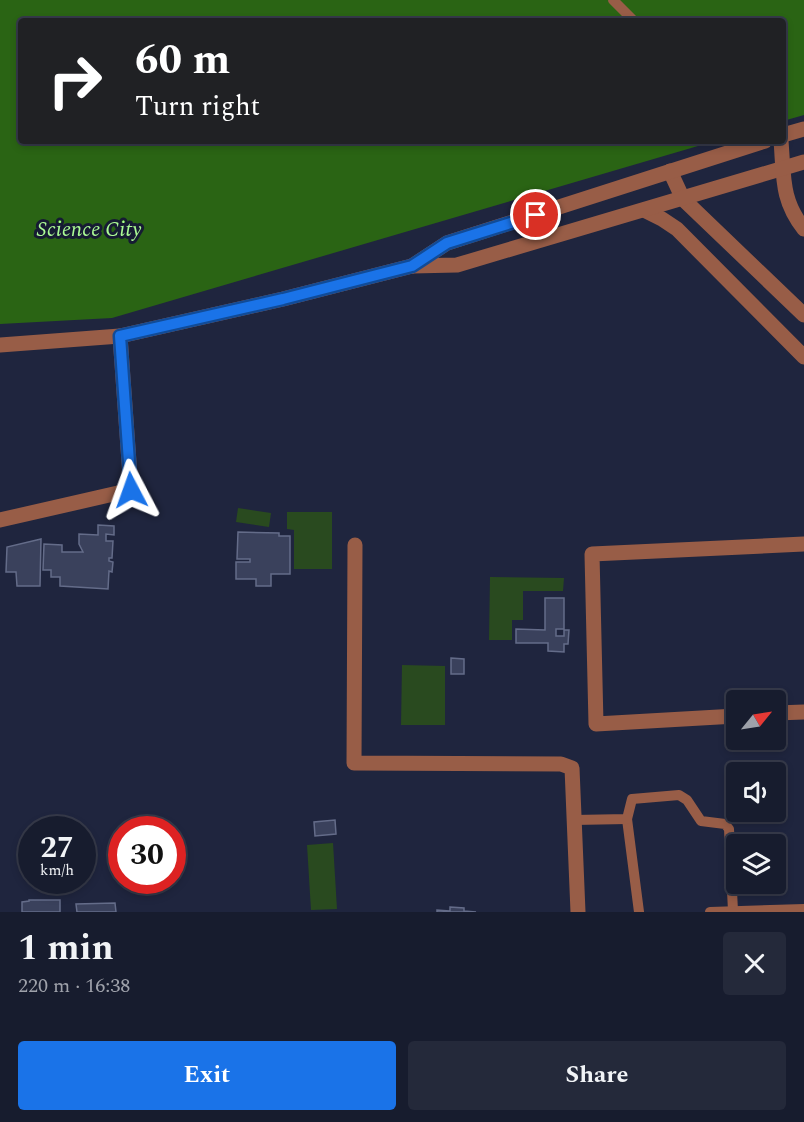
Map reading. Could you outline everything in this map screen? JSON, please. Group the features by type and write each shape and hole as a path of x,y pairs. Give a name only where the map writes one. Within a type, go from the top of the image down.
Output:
{"street":[{"path":"786,134 804,129"},
{"path":"412,266 447,243 750,144"},
{"path":"781,144 785,193 790,209 804,229"},
{"path":"0,345 120,336 283,299 412,266 456,265 804,162"},
{"path":"670,171 683,199 804,315"},
{"path":"644,210 677,229 804,357"},
{"path":"0,520 131,490 120,336"},
{"path":"726,717 596,724 592,554 804,544"},
{"path":"355,545 354,763 561,764 572,768 578,912"},
{"path":"786,712 804,711"}],"lane":[{"path":"613,0 631,18"},
{"path":"639,912 627,819 632,799 679,795 687,800 701,821 725,824 729,829 733,911"},
{"path":"574,820 627,819"},
{"path":"710,912 804,909"}],"green space":[{"name":"Science City","path":"0,0 804,0 804,115 786,120 786,18 18,18 18,144 705,144 112,318 0,324"},
{"path":"238,508 271,513 269,527 236,522"},
{"path":"287,512 332,512 332,569 294,569 294,530 287,529"},
{"path":"490,577 564,578 563,591 523,591 523,620 512,620 512,640 489,640"},
{"path":"402,665 445,666 445,725 401,725"},
{"path":"333,843 337,909 311,910 307,845"}],"building":[{"path":"98,525 114,526 114,535 106,534 106,541 113,541 112,558 109,558 109,561 113,562 112,572 109,571 108,589 60,586 60,577 51,577 51,570 43,570 44,544 62,545 62,552 83,552 79,544 79,534 98,535"},
{"path":"238,532 279,533 279,536 290,536 290,574 271,574 271,586 256,586 256,579 236,579 236,562 250,562 250,559 237,559"},
{"path":"41,539 40,586 17,586 16,572 6,572 7,547"},
{"path":"545,598 564,598 564,629 556,629 556,636 564,636 564,630 569,630 568,644 564,644 564,652 548,651 548,643 516,643 516,629 545,630"},
{"path":"451,658 464,659 464,674 451,674"},
{"path":"335,820 336,834 315,836 314,822"},
{"path":"60,900 60,912 22,912 22,902"},
{"path":"115,903 116,912 77,912 76,904"},
{"path":"450,907 476,912 437,912 437,910 450,911"}],"route":[{"path":"131,490 120,336 283,299 412,266 447,243 536,215"}]}
